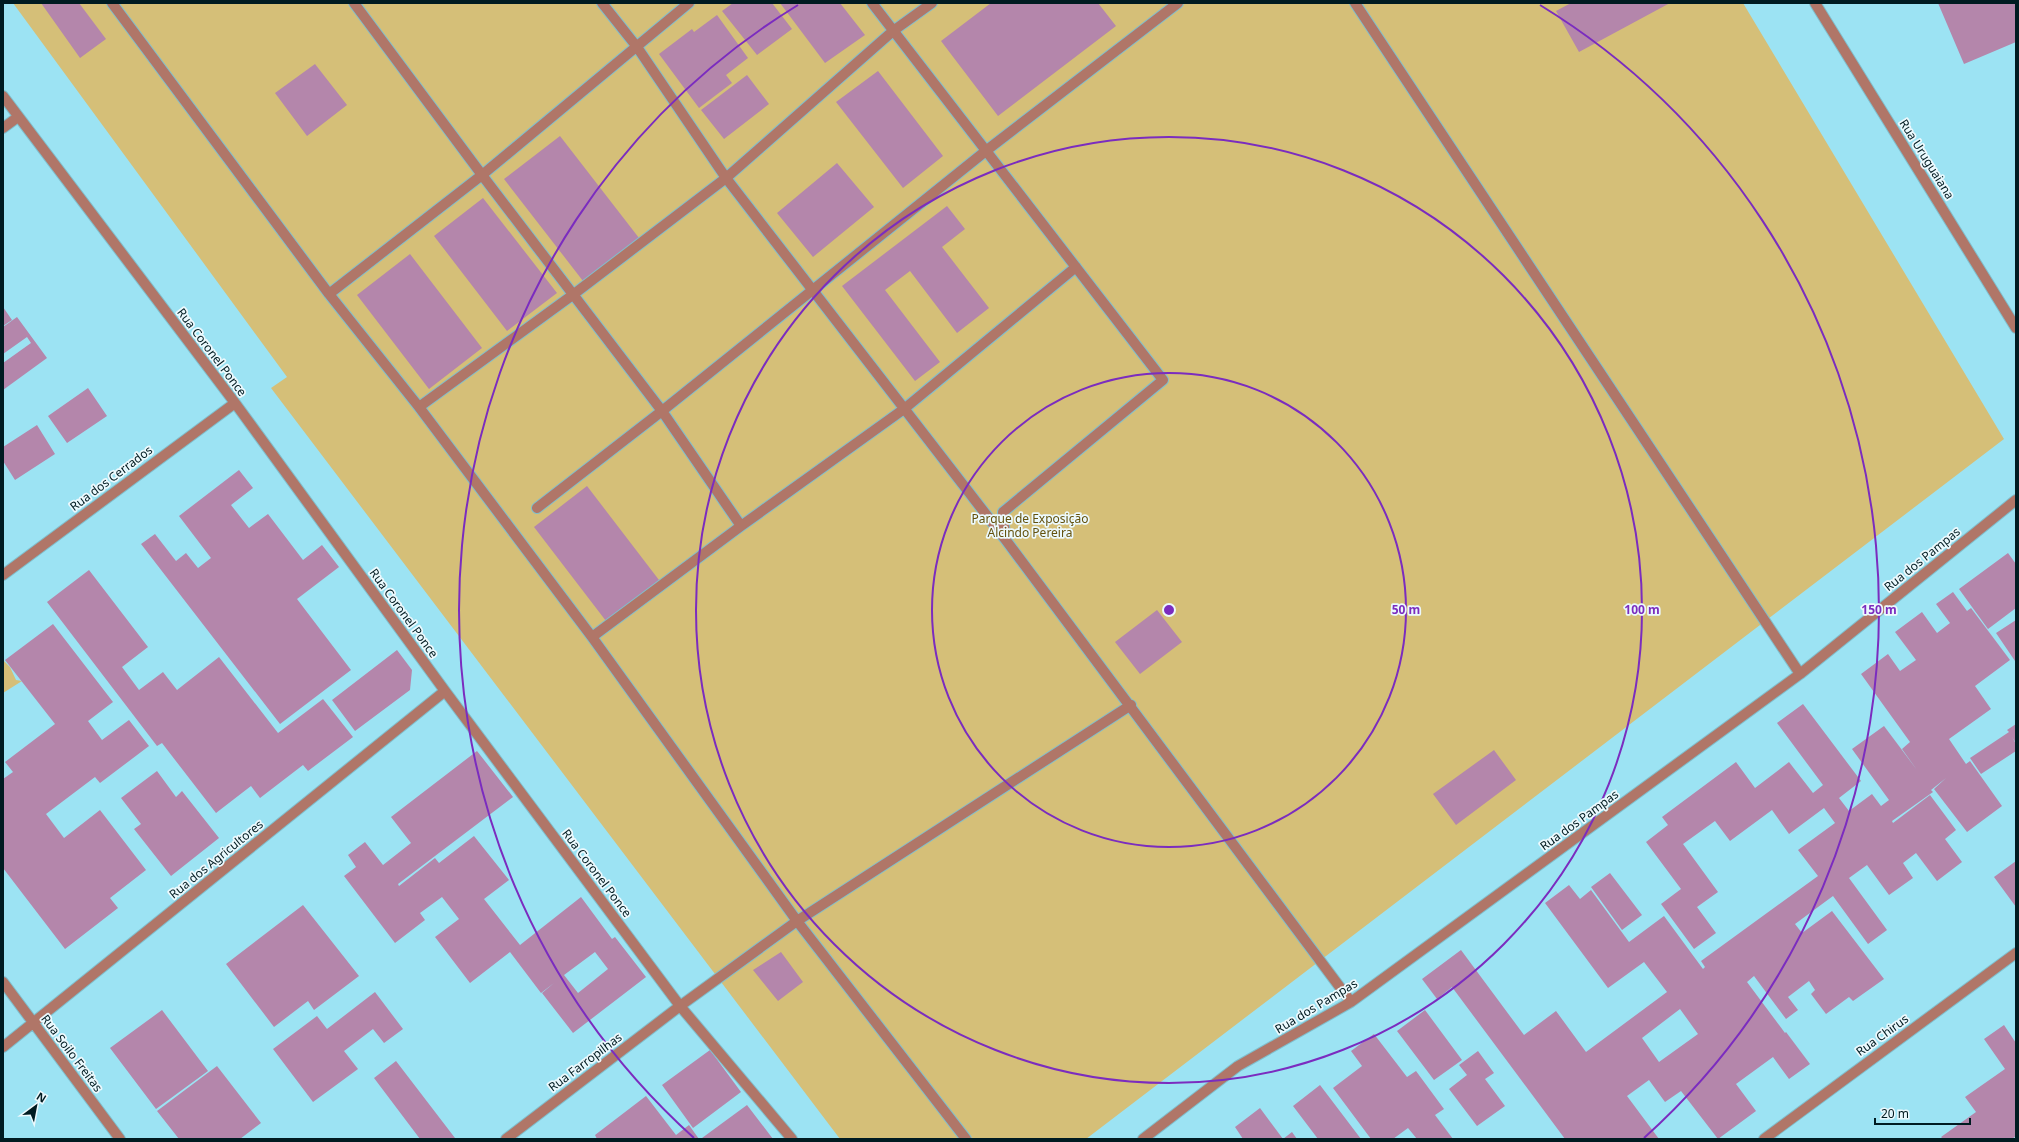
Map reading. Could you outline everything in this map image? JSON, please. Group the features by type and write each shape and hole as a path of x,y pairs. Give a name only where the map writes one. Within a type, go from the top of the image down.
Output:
{"street":[{"path":"112,3 329,294 420,407 592,637 797,921 966,1139"},
{"path":"354,3 482,175 662,411 741,526"},
{"path":"602,3 637,48 726,178 1005,538 1351,1002"},
{"path":"329,294 482,175 637,48 689,3"},
{"path":"872,3 893,32 987,150 1163,380 1003,512 1005,538"},
{"path":"420,407 574,294 726,178 893,32 932,3"},
{"path":"537,508 662,411 987,150 1178,3"},
{"path":"1355,3 1800,674"},
{"name":"Rua Uruguaiana","path":"1815,3 2016,328"},
{"name":"Rua Coronel Ponce","path":"3,96 18,118 235,403 445,691 680,1006 792,1139"},
{"path":"3,128 18,118"},
{"path":"592,637 741,526 904,409 1076,267"},
{"name":"Rua dos Cerrados","path":"3,575 235,403"},
{"name":"Rua dos Pampas","path":"1143,1139 1238,1066 1351,1002 1800,674 2016,500"},
{"name":"Rua dos Agricultores","path":"3,1047 445,691"},
{"name":"Rua Farropilhas","path":"506,1139 680,1006 797,921 1131,705"},
{"name":"Rua Chirus","path":"1764,1139 2016,953"},
{"name":"Rua Soilo Freitas","path":"3,982 120,1139"}],"green space":[{"name":"Parque de Exposição Alcindo Pereira","path":"13,3 1743,3 2004,439 1086,1139 840,1139 271,388 287,377"},
{"path":"3,660 10,667 16,680 22,681 3,693"}],"building":[{"path":"41,3 79,3 106,39 80,58"},
{"path":"733,3 772,3 792,29 757,55 722,11"},
{"path":"780,3 840,3 865,35 825,63"},
{"path":"991,3 1098,3 1116,26 998,116 941,41"},
{"path":"1571,3 1670,3 1579,52 1556,11"},
{"path":"1938,3 2016,3 2016,42 1964,64"},
{"path":"717,15 748,58 726,75 732,83 699,108 659,54 692,29 694,32"},
{"path":"315,64 347,105 307,136 275,93"},
{"path":"878,71 943,156 903,188 836,102"},
{"path":"747,75 769,104 724,139 701,110"},
{"path":"560,136 639,238 583,281 504,179"},
{"path":"837,163 874,207 813,257 777,213"},
{"path":"483,198 557,293 507,331 434,236"},
{"path":"947,206 965,229 942,247 989,308 957,333 910,271 885,290 940,362 915,381 842,286"},
{"path":"410,254 482,348 429,389 357,295"},
{"path":"3,307 12,320 3,326"},
{"path":"17,317 47,358 3,390 3,363 31,343 27,337 3,354 3,327"},
{"path":"88,388 107,416 67,443 48,416"},
{"path":"37,425 55,454 15,480 3,461 3,447"},
{"path":"239,470 253,488 231,505 249,528 268,514 303,560 322,545 339,567 297,599 351,670 280,724 141,544 155,534 176,561 186,553 198,568 211,558 179,516"},
{"path":"587,486 659,580 606,621 534,527"},
{"path":"2008,553 2016,564 2016,608 1988,629 1959,589"},
{"path":"89,570 148,647 122,667 139,690 163,672 177,690 219,657 278,733 323,699 353,737 308,771 303,765 260,798 251,786 216,813 162,743 157,746 47,602"},
{"path":"1953,592 1967,611 1971,608 2010,660 1975,686 1991,709 1949,739 1966,764 1970,761 2002,806 1967,832 1934,789 1946,778 1931,790 1933,792 1892,821 1893,823 1930,795 1956,830 1945,839 1962,862 1937,881 1916,853 1903,863 1913,878 1889,895 1867,865 1849,878 1887,930 1868,944 1833,896 1795,924 1802,933 1832,911 1884,979 1853,1001 1849,997 1826,1014 1811,994 1815,990 1809,981 1788,997 1798,1010 1786,1019 1754,976 1747,982 1810,1064 1789,1079 1773,1057 1736,1084 1756,1111 1718,1139 1681,1091 1665,1102 1649,1080 1627,1096 1659,1139 1565,1139 1452,987 1437,999 1422,979 1461,950 1524,1035 1556,1011 1586,1052 1667,992 1644,962 1608,988 1545,903 1569,885 1580,899 1591,890 1629,942 1664,916 1703,969 1705,967 1701,961 1818,876 1798,850 1835,823 1824,808 1789,834 1772,810 1730,841 1715,821 1683,844 1718,892 1697,907 1716,933 1694,949 1661,904 1681,889 1646,842 1668,825 1662,817 1736,762 1755,788 1789,762 1813,793 1823,785 1777,723 1803,704 1861,781 1839,798 1849,811 1872,794 1881,806 1889,800 1852,749 1884,726 1917,770 1902,749 1910,742 1861,674 1888,654 1900,671 1916,660 1895,632 1922,612 1937,633 1950,623 1936,604","holes":["1680,1009 1698,1034 1659,1062 1642,1038"]},
{"path":"1157,610 1182,642 1140,674 1115,642"},
{"path":"2016,620 2016,661 2015,661 1996,633"},
{"path":"53,624 113,702 88,721 102,740 129,720 149,746 100,783 95,777 46,814 64,838 100,810 146,870 110,898 118,908 65,949 3,868 3,779 13,772 5,762 55,724 5,660"},
{"path":"397,650 412,670 410,690 355,731 332,700"},
{"path":"2016,724 2016,743 2012,737 2016,744 2016,751 1981,774 1970,758 2009,732 2007,730"},
{"path":"1494,750 1516,780 1456,825 1433,794"},
{"path":"477,751 513,797 398,884 399,886 435,858 439,863 474,836 509,880 484,899 520,945 581,897 612,939 615,937 646,977 573,1033 542,993 554,983 541,993 510,952 470,983 435,937 459,919 442,897 420,913 425,920 395,943 344,876 356,867 348,855 365,842 383,865 411,843 391,817","holes":["595,952 608,969 578,993 564,975"]},
{"path":"157,771 176,797 182,791 219,838 171,876 134,829 141,824 121,798"},
{"path":"2016,861 2016,907 1994,877"},
{"path":"1610,873 1642,915 1622,930 1591,887"},
{"path":"303,905 359,976 314,1010 308,1001 274,1027 226,964"},
{"path":"781,952 803,982 778,1001 753,970"},
{"path":"375,992 403,1029 384,1043 373,1029 344,1051 358,1069 313,1102 273,1049 317,1016 327,1029"},
{"path":"162,1010 208,1071 156,1109 110,1048"},
{"path":"1425,1010 1462,1060 1434,1080 1397,1031"},
{"path":"2004,1025 2016,1043 2016,1136 2012,1139 1943,1139 1941,1137 1976,1112 1965,1097 2005,1069 1984,1039"},
{"path":"1374,1034 1407,1077 1416,1071 1444,1109 1435,1115 1453,1139 1417,1139 1408,1128 1393,1139 1371,1139 1333,1088 1362,1066 1351,1051"},
{"path":"710,1050 741,1092 693,1128 662,1085"},
{"path":"1478,1051 1494,1073 1485,1079 1505,1106 1477,1126 1449,1089 1467,1075 1459,1065"},
{"path":"396,1061 455,1138 420,1139 374,1078"},
{"path":"217,1066 261,1123 240,1139 179,1139 157,1111"},
{"path":"1320,1085 1361,1139 1318,1139 1293,1106"},
{"path":"646,1096 676,1135 689,1125 699,1139 597,1139 595,1135"},
{"path":"747,1105 773,1139 702,1138"},
{"path":"1260,1108 1283,1139 1243,1139 1235,1127"},
{"path":"1292,1132 1297,1139 1283,1139"}]}
